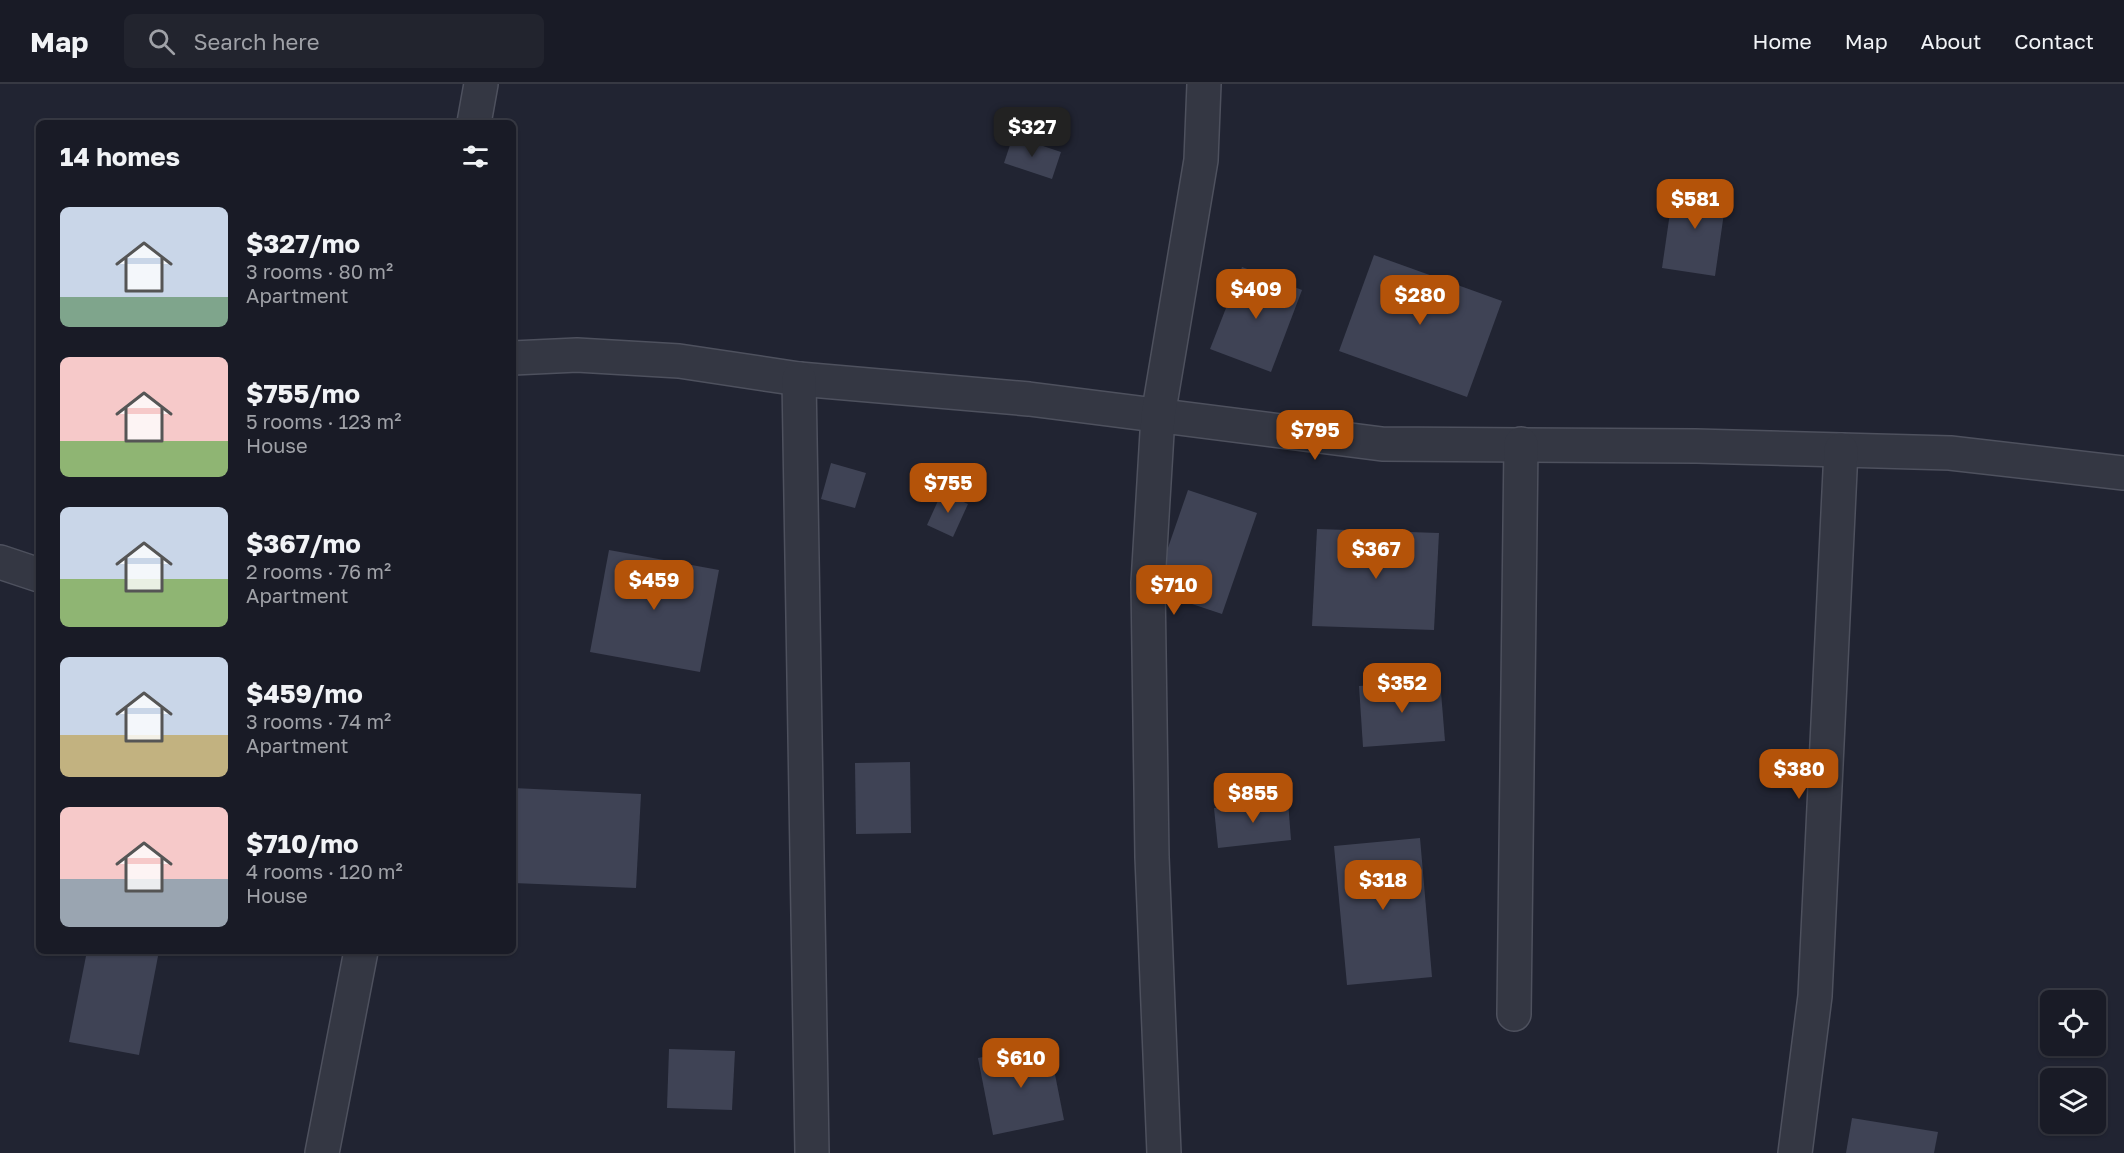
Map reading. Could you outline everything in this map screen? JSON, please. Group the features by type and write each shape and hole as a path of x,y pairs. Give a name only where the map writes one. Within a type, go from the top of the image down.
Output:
{"street":[{"path":"475,120 481,84"},
{"path":"1164,1153 1152,857 1148,583 1158,416 1201,160 1204,84"},
{"path":"516,358 577,355 678,361 799,379 1029,399 1382,444 1521,444 1950,453 2124,473"},
{"path":"799,379 812,1153"},
{"path":"1514,1014 1521,444"},
{"path":"1795,1153 1815,996 1841,450"},
{"path":"0,562 36,574"},
{"path":"322,1153 360,954"}],"building":[{"path":"1013,136 1061,152 1052,179 1004,163"},
{"path":"1674,185 1727,192 1715,276 1662,268"},
{"path":"1374,255 1502,301 1467,397 1339,351"},
{"path":"1242,267 1302,290 1271,372 1210,349"},
{"path":"831,463 866,473 855,508 821,499"},
{"path":"1188,490 1257,513 1222,614 1153,591"},
{"path":"942,492 968,504 953,537 927,525"},
{"path":"1317,529 1439,533 1434,630 1312,626"},
{"path":"609,550 719,570 700,672 590,652"},
{"path":"1440,680 1445,741 1363,747 1359,686"},
{"path":"910,762 911,833 856,834 855,763"},
{"path":"516,788 641,794 636,888 516,883"},
{"path":"1288,801 1291,840 1218,848 1214,808"},
{"path":"1420,838 1432,977 1347,985 1334,846"},
{"path":"86,954 158,954 139,1055 69,1042"},
{"path":"1049,1044 1064,1120 993,1135 978,1058"},
{"path":"669,1049 735,1051 732,1110 667,1108"},
{"path":"1852,1118 1938,1132 1934,1153 1846,1153"}]}
